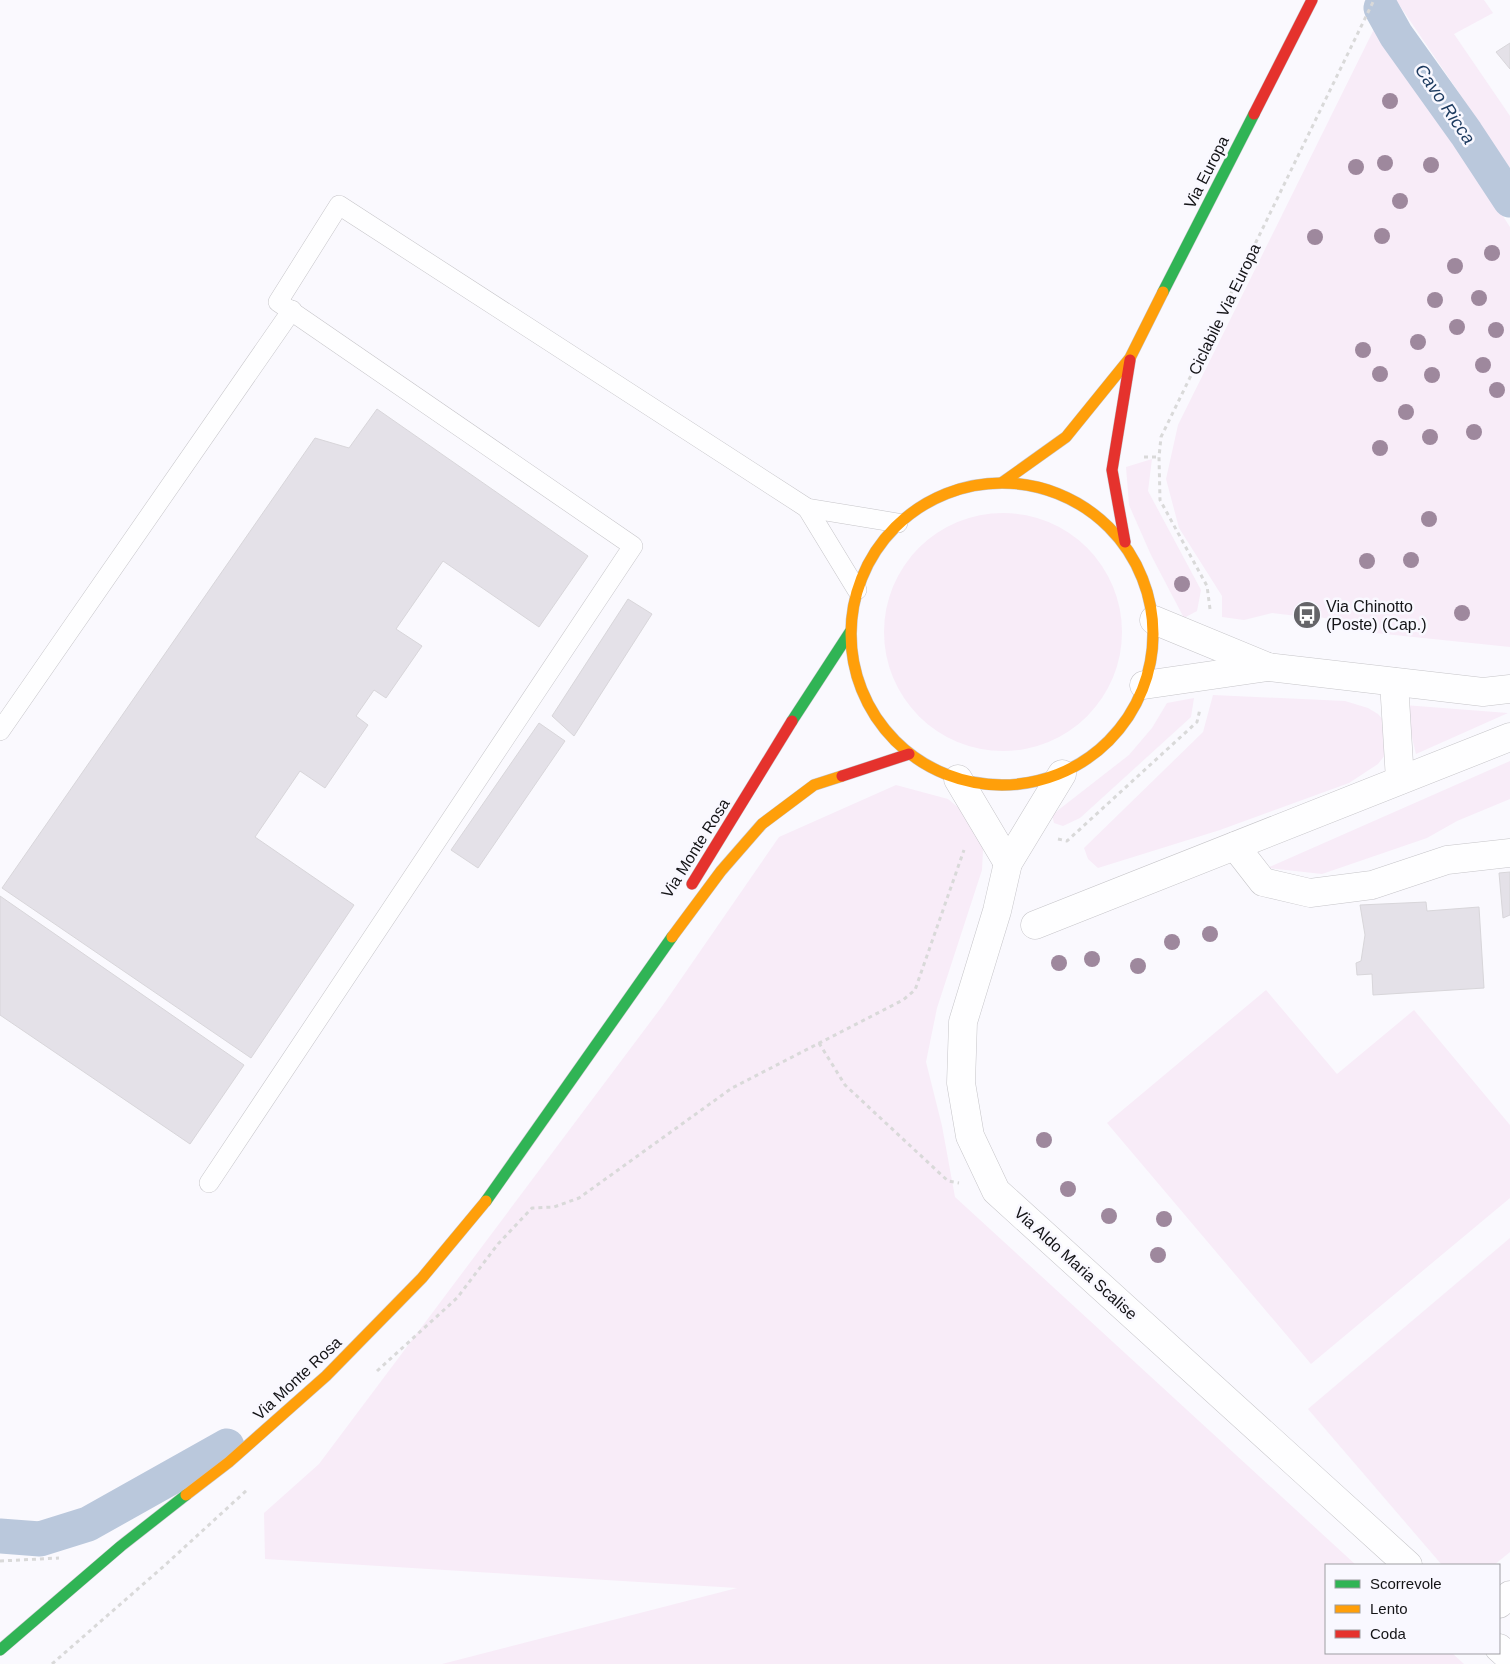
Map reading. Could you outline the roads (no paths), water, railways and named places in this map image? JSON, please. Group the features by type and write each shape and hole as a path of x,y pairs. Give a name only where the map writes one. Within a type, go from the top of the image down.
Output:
{"main road":[{"name":"Via Europa","path":"1003,482 1066,437 1130,358 1312,0"},
{"name":"Via Europa","path":"1125,542 1112,470 1130,358"},
{"path":"1003,482 1038,486 1071,498 1100,517 1125,542 1145,579 1154,620 1152,662 1135,708 1104,747 1062,774 1028,784 993,786 958,779 932,769 909,754 877,720 856,678 850,632 856,590 874,552 898,523 929,500 965,486 1003,482"},
{"name":"Via Monte Rosa","path":"688,892 784,732 850,632"},
{"name":"Via Monte Rosa","path":"0,1650 121,1546 229,1462 326,1376 422,1278 494,1191 673,935 721,872 762,824 814,784 909,754"},
{"name":"Via Monte Rosa","path":"568,1083 667,925"}],"street":[{"path":"1154,620 1268,667"},
{"path":"1144,685 1268,667 1482,692 1510,689"},
{"path":"1394,682 1400,780"},
{"path":"1035,925 1510,737"},
{"name":"Via Aldo Maria Scalise","path":"1062,774 1008,863 998,911 963,1022 961,1083 970,1136 996,1190 1407,1564"},
{"path":"958,779 1008,863"},
{"path":"1235,846 1263,882 1310,894 1372,885 1447,860 1510,853"},
{"path":"1500,1603 1510,1594"},
{"path":"1500,1649 1510,1658"}],"lane":[{"path":"209,1183 633,546 278,302 339,205 807,508 898,523"},
{"path":"0,732 292,310"},
{"path":"807,508 856,590"}],"waterway":[{"name":"Cavo Ricca","path":"1381,8 1396,35 1466,133 1510,200"},
{"path":"0,1536 40,1539 88,1524 227,1446"}],"place":[{"name":"Via Chinotto (Poste) (Cap.)","path":"1307,615"}]}
